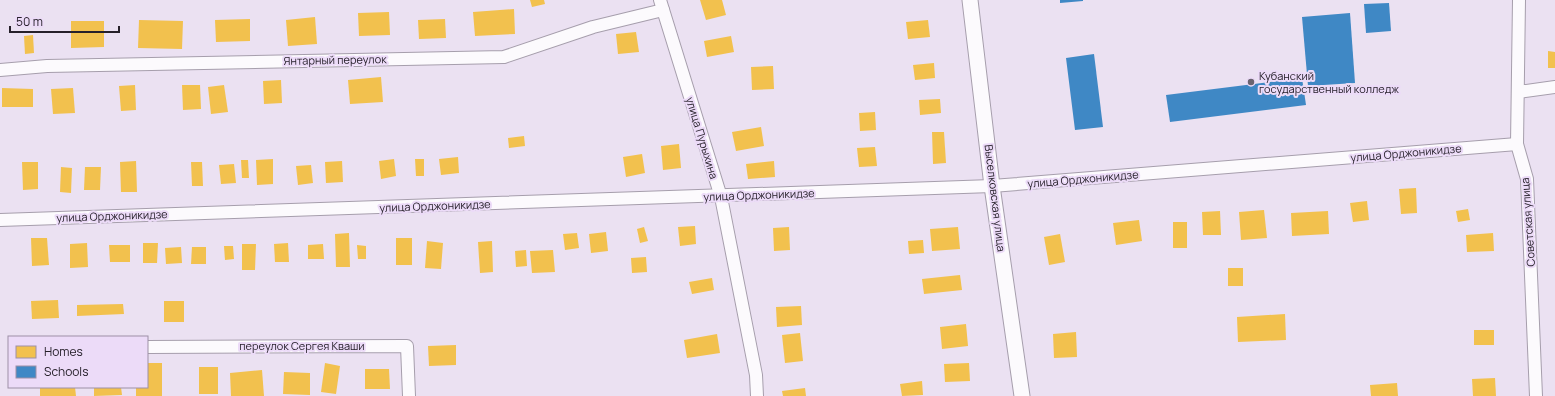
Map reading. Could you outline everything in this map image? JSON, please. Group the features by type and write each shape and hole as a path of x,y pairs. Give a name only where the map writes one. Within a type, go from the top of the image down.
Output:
{"street":[{"name":"Выселковская улица","path":"970,0 992,186 1022,396"},
{"name":"Советская улица","path":"1519,0 1517,144 1527,180 1536,396"},
{"name":"Янтарный переулок","path":"0,70 47,66 504,57 661,5"},
{"name":"улица Пурыхина","path":"661,5 721,197 756,375 757,396"},
{"path":"1518,92 1555,87"},
{"name":"улица Орджоникидзе","path":"0,220 721,197 992,186 1517,144"},
{"name":"переулок Сергея Кваши","path":"148,347 407,346 409,396"}],"building: Homes":[{"path":"530,0 544,0 545,4 532,7"},
{"path":"700,0 722,0 726,15 706,20"},
{"path":"514,9 515,34 475,36 473,12"},
{"path":"389,12 390,35 359,36 358,13"},
{"path":"315,17 317,44 288,46 286,20"},
{"path":"250,19 250,41 216,42 215,20"},
{"path":"445,19 446,38 419,39 418,20"},
{"path":"139,20 183,21 182,49 138,48"},
{"path":"928,20 930,37 908,39 906,22"},
{"path":"71,21 104,21 104,47 71,48"},
{"path":"636,32 639,52 618,54 616,34"},
{"path":"33,35 34,53 25,54 24,36"},
{"path":"731,36 734,52 707,57 704,41"},
{"path":"1548,51 1555,52 1555,68 1548,68"},
{"path":"934,63 935,78 915,80 913,65"},
{"path":"773,66 774,89 752,90 751,67"},
{"path":"381,77 383,102 350,104 348,80"},
{"path":"281,80 282,103 264,104 263,81"},
{"path":"135,85 136,110 121,111 119,86"},
{"path":"182,85 200,85 201,109 183,110"},
{"path":"224,85 228,112 211,114 208,87"},
{"path":"2,88 33,89 33,107 2,107"},
{"path":"73,88 75,113 53,114 51,89"},
{"path":"940,99 941,113 920,115 919,100"},
{"path":"875,112 876,130 860,131 859,113"},
{"path":"761,127 764,146 736,151 732,132"},
{"path":"932,132 944,132 946,163 933,164"},
{"path":"524,136 525,146 509,148 508,138"},
{"path":"679,144 681,168 663,170 661,146"},
{"path":"875,147 877,166 859,167 857,148"},
{"path":"642,154 645,173 626,177 623,157"},
{"path":"458,157 459,173 441,175 439,159"},
{"path":"273,159 273,184 257,185 256,160"},
{"path":"394,159 396,176 381,179 379,161"},
{"path":"415,159 424,159 424,176 416,176"},
{"path":"241,160 248,160 249,178 242,178"},
{"path":"136,161 137,192 121,192 120,162"},
{"path":"342,161 343,182 326,183 325,162"},
{"path":"774,161 775,177 748,179 746,164"},
{"path":"22,162 38,162 38,189 23,190"},
{"path":"191,162 202,162 203,186 192,186"},
{"path":"234,164 236,183 221,184 219,165"},
{"path":"311,165 313,183 298,185 296,166"},
{"path":"61,167 72,168 71,193 60,192"},
{"path":"85,167 101,167 100,190 84,190"},
{"path":"1416,188 1417,213 1401,214 1399,189"},
{"path":"1367,201 1369,220 1353,222 1350,203"},
{"path":"1468,209 1470,220 1458,222 1456,211"},
{"path":"1264,210 1267,238 1241,240 1239,212"},
{"path":"1220,211 1221,235 1203,235 1202,212"},
{"path":"1328,211 1329,234 1292,236 1291,213"},
{"path":"1139,220 1142,241 1116,245 1113,223"},
{"path":"1173,222 1187,222 1187,248 1173,248"},
{"path":"695,226 696,244 680,246 678,227"},
{"path":"644,227 648,241 640,243 637,229"},
{"path":"789,227 790,250 774,251 773,228"},
{"path":"958,227 960,249 932,251 930,229"},
{"path":"606,232 608,251 591,253 589,234"},
{"path":"349,233 350,267 336,267 335,234"},
{"path":"577,233 579,248 565,250 563,234"},
{"path":"1493,233 1494,251 1467,252 1466,235"},
{"path":"1060,234 1065,262 1049,265 1044,237"},
{"path":"31,238 47,238 49,265 32,266"},
{"path":"396,238 412,238 412,265 396,265"},
{"path":"923,240 924,253 909,254 908,241"},
{"path":"427,241 443,243 441,269 425,268"},
{"path":"492,241 493,272 480,273 478,242"},
{"path":"87,243 88,267 70,268 70,244"},
{"path":"143,243 158,243 157,263 143,263"},
{"path":"288,243 289,262 275,262 274,244"},
{"path":"242,244 256,244 255,270 242,270"},
{"path":"323,244 324,259 308,259 308,245"},
{"path":"109,245 130,245 130,262 110,262"},
{"path":"357,245 366,246 366,259 358,259"},
{"path":"224,246 233,246 234,259 225,260"},
{"path":"181,247 182,263 166,264 165,248"},
{"path":"192,247 206,247 206,264 191,264"},
{"path":"526,250 527,266 516,267 515,251"},
{"path":"553,250 555,272 532,273 530,251"},
{"path":"646,257 647,272 632,273 631,258"},
{"path":"1228,268 1243,268 1243,286 1228,286"},
{"path":"960,275 962,290 924,294 922,279"},
{"path":"712,278 714,290 692,294 689,282"},
{"path":"58,300 59,318 32,319 31,301"},
{"path":"164,301 184,301 184,322 164,322"},
{"path":"123,304 124,314 77,316 77,305"},
{"path":"801,306 802,325 777,327 776,307"},
{"path":"1285,314 1286,340 1238,342 1237,317"},
{"path":"966,324 968,346 942,349 940,327"},
{"path":"1474,330 1494,330 1494,345 1474,345"},
{"path":"1076,332 1077,357 1054,358 1053,334"},
{"path":"800,333 803,361 785,363 782,335"},
{"path":"717,334 720,353 687,358 684,340"},
{"path":"456,345 456,365 429,366 428,346"},
{"path":"148,363 162,363 162,396 136,396 136,388 148,388"},
{"path":"325,363 340,366 336,394 321,392"},
{"path":"969,363 970,381 945,382 944,364"},
{"path":"199,367 218,367 218,394 199,394"},
{"path":"365,369 389,369 390,389 365,389"},
{"path":"262,370 264,396 231,396 230,373"},
{"path":"284,372 310,373 310,395 283,394"},
{"path":"1495,378 1496,396 1473,396 1472,379"},
{"path":"922,381 923,395 902,396 900,384"},
{"path":"1397,383 1398,396 1371,396 1370,385"},
{"path":"40,388 75,388 76,396 40,396"},
{"path":"94,388 121,388 122,395 94,396"},
{"path":"805,388 806,396 783,396 782,391"}],"building: Schools":[{"path":"1060,0 1083,0 1083,1 1060,3"},
{"path":"1389,3 1391,31 1366,33 1364,4"},
{"path":"1350,13 1355,83 1308,86 1302,17"},
{"path":"1094,54 1103,127 1075,130 1066,58"},
{"path":"1302,78 1306,105 1170,122 1166,95"}],"place":[{"name":"Кубанский государственный колледж","path":"1251,82"}]}
